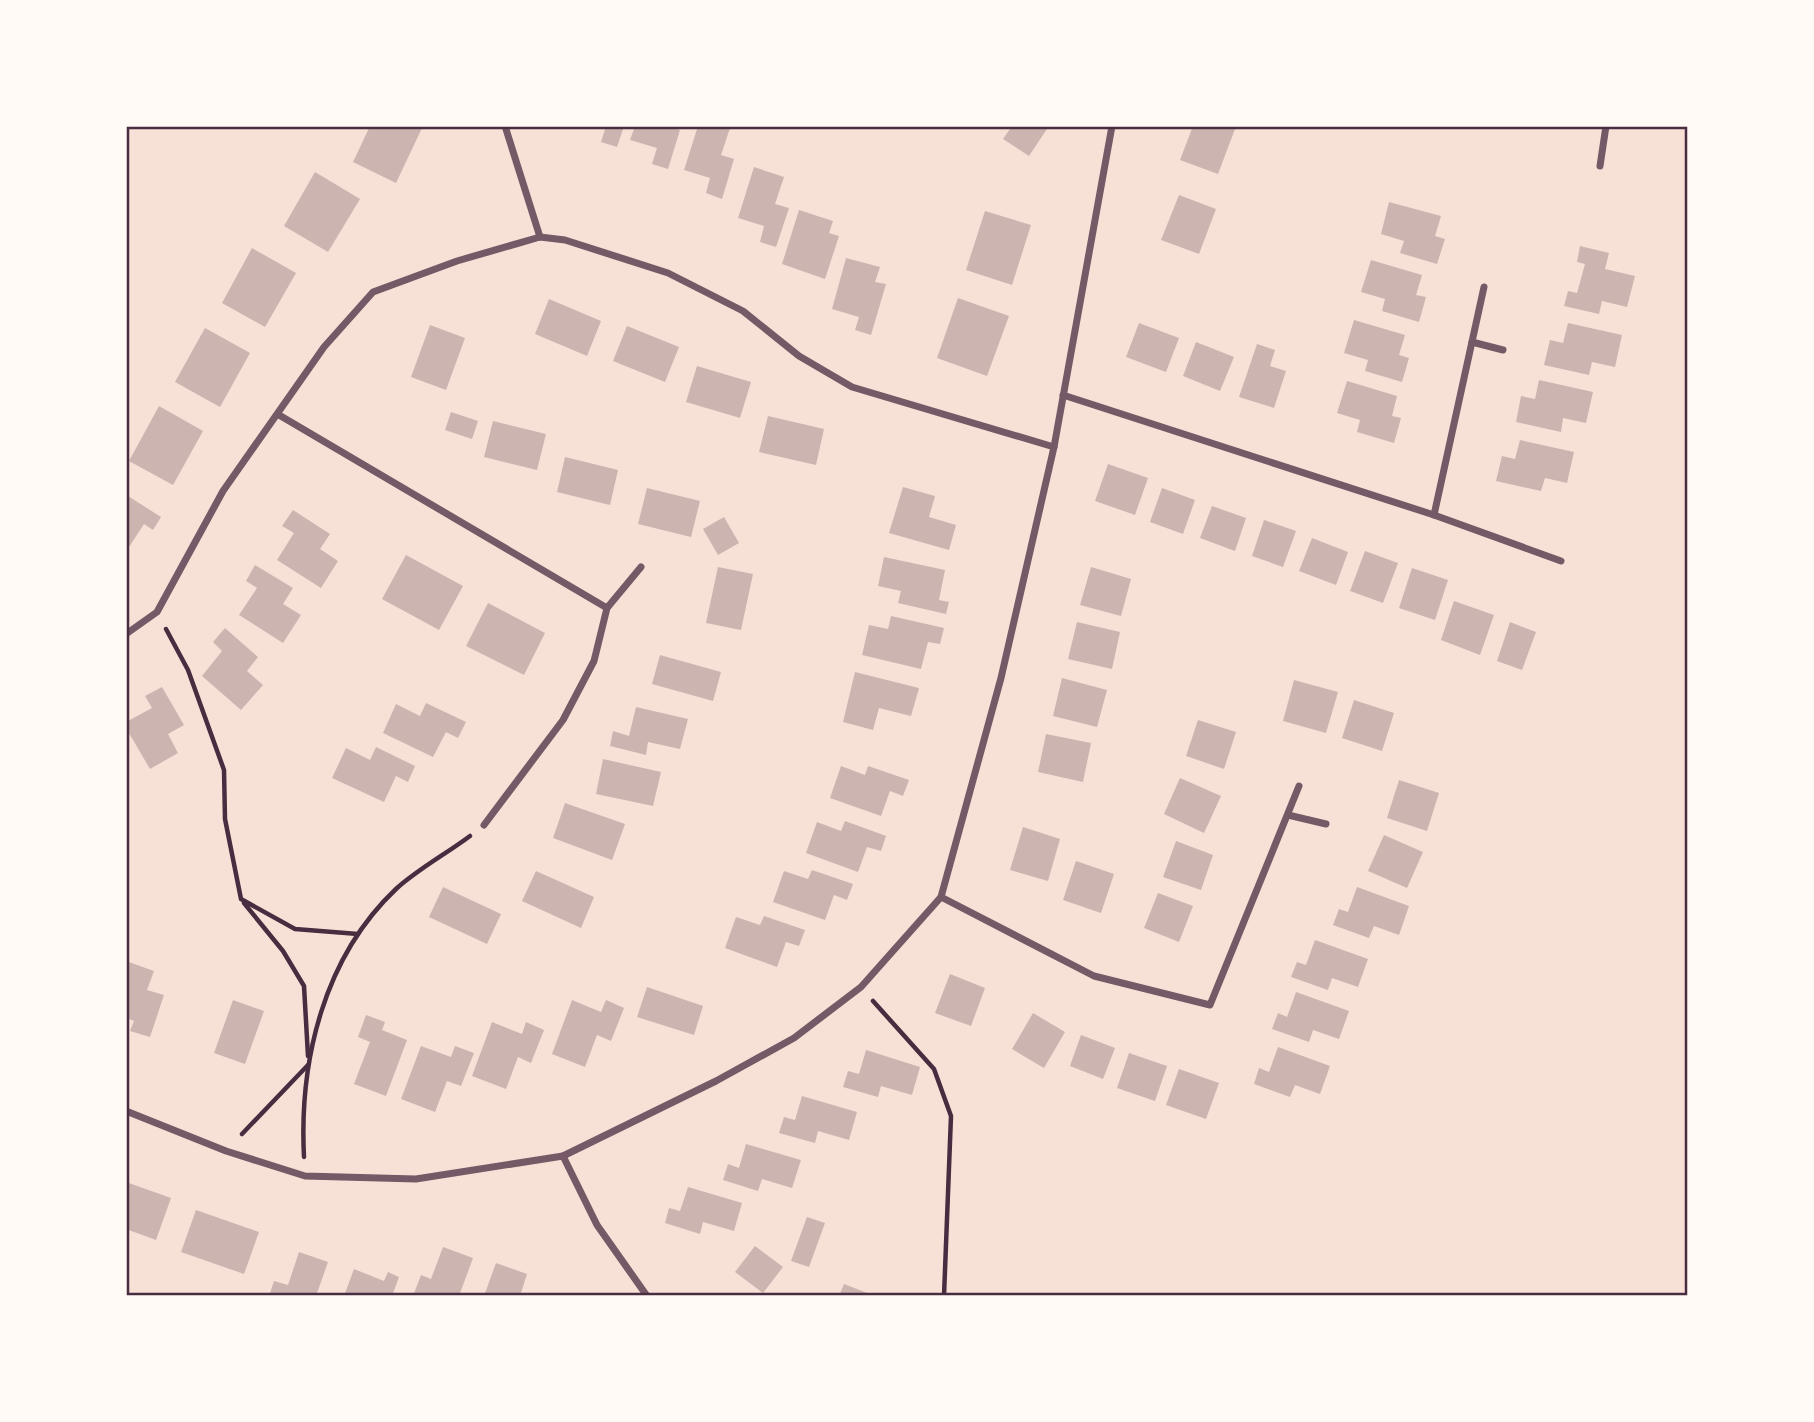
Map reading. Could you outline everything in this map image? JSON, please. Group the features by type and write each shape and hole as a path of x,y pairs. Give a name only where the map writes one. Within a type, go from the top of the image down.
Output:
{"street":[{"path":"505,126 540,237"},
{"path":"126,1111 226,1151 305,1176 416,1179 562,1156 716,1081 794,1038 861,987 941,897 1001,678 1054,447 1112,126"},
{"path":"1600,166 1606,126"},
{"path":"126,634 157,612 223,491 279,415 324,347 373,292 457,261 540,237 565,240 668,273 743,311 799,356 852,387 1054,447"},
{"path":"1434,515 1484,287"},
{"path":"1472,342 1503,350"},
{"path":"1063,395 1434,515 1561,561"},
{"path":"279,415 607,608"},
{"path":"484,825 563,720 594,661 607,608 642,566"},
{"path":"941,897 1094,976 1210,1004 1299,786"},
{"path":"1288,815 1326,824"},
{"path":"562,1156 597,1225 647,1296"}],"path":[{"path":"157,612 188,670 224,770 225,819 241,899 283,951 304,986 309,1064 226,1151"},
{"path":"305,1176 302,1118 309,1064 321,1012 338,964 358,934 397,889 484,825"},
{"path":"241,899 295,929 358,934"},
{"path":"861,987 934,1069 951,1116 944,1296"}],"building":[{"path":"370,126 423,126 396,183 353,162"},
{"path":"606,126 624,126 617,147 601,142"},
{"path":"635,126 668,126 680,130 668,169 652,164 657,148 630,140"},
{"path":"698,126 730,128 721,155 734,159 722,199 706,193 710,178 684,170"},
{"path":"1012,126 1049,126 1029,156 1003,139"},
{"path":"1193,126 1235,129 1218,174 1180,160"},
{"path":"754,167 784,177 775,204 789,208 776,247 760,242 764,226 738,218"},
{"path":"315,172 360,199 328,252 284,226"},
{"path":"1179,195 1216,209 1199,254 1161,240"},
{"path":"1389,202 1441,216 1435,236 1445,239 1437,264 1400,253 1404,241 1381,234"},
{"path":"799,210 833,221 829,233 839,236 825,279 782,264"},
{"path":"985,211 1031,225 1012,285 966,270"},
{"path":"1580,246 1609,253 1605,269 1635,276 1627,307 1602,301 1599,314 1564,306 1568,291 1577,293 1585,264 1577,262"},
{"path":"252,248 296,273 265,327 222,303"},
{"path":"846,258 880,267 875,282 886,284 871,335 855,330 859,317 832,309"},
{"path":"1371,260 1422,275 1416,295 1426,297 1419,322 1382,311 1385,299 1361,292"},
{"path":"958,298 1009,316 987,376 937,358"},
{"path":"549,299 601,321 587,356 535,334"},
{"path":"1354,320 1405,335 1399,355 1409,358 1402,382 1365,371 1368,360 1344,353"},
{"path":"1139,323 1179,338 1166,372 1126,357"},
{"path":"1568,323 1622,335 1615,367 1592,362 1589,375 1544,365 1550,340 1563,343"},
{"path":"430,325 465,338 446,390 411,377"},
{"path":"627,326 679,347 665,382 613,361"},
{"path":"205,328 250,353 220,407 175,382"},
{"path":"1196,342 1234,357 1220,391 1183,376"},
{"path":"1257,344 1275,350 1270,366 1286,371 1274,408 1239,397"},
{"path":"697,366 751,382 740,418 686,402"},
{"path":"1539,380 1593,392 1586,423 1563,418 1561,432 1516,422 1521,396 1535,399"},
{"path":"1347,381 1397,396 1392,416 1401,418 1394,443 1357,432 1360,420 1337,413"},
{"path":"159,406 203,431 173,485 129,461"},
{"path":"451,412 478,421 472,439 445,430"},
{"path":"768,416 824,429 816,465 759,452"},
{"path":"493,421 546,434 537,470 484,457"},
{"path":"1520,440 1574,452 1567,483 1545,478 1541,491 1496,481 1502,456 1515,459"},
{"path":"565,457 618,470 610,505 557,492"},
{"path":"1108,464 1148,478 1135,515 1095,501"},
{"path":"903,487 935,496 929,517 956,525 949,550 889,533"},
{"path":"647,488 700,501 691,537 638,524"},
{"path":"1162,488 1195,500 1183,534 1150,522"},
{"path":"128,496 161,517 153,530 144,524 129,547 126,545"},
{"path":"1212,506 1246,518 1235,551 1200,538"},
{"path":"293,510 330,534 320,549 338,561 321,588 277,560 294,533 282,526"},
{"path":"724,517 739,543 718,555 703,529"},
{"path":"1264,520 1296,531 1283,567 1252,556"},
{"path":"1312,538 1348,552 1336,585 1299,571"},
{"path":"1365,551 1398,563 1383,603 1350,591"},
{"path":"406,555 463,586 439,630 382,599"},
{"path":"884,557 945,570 939,600 949,602 946,614 898,603 901,591 878,586"},
{"path":"255,565 293,588 283,604 301,615 283,643 239,615 257,588 246,581"},
{"path":"718,567 753,574 741,630 706,623"},
{"path":"1091,567 1131,579 1121,616 1080,605"},
{"path":"1412,568 1448,580 1435,620 1399,608"},
{"path":"1454,601 1494,615 1480,655 1441,640"},
{"path":"488,603 545,633 524,675 466,646"},
{"path":"891,616 944,628 940,644 928,642 921,669 862,655 869,625 888,629"},
{"path":"1077,622 1120,632 1112,669 1068,659"},
{"path":"1510,622 1536,632 1522,670 1497,661"},
{"path":"225,628 258,657 247,671 263,685 241,710 202,676 222,651 213,642"},
{"path":"660,655 721,672 713,701 652,684"},
{"path":"855,672 919,688 911,716 879,708 873,730 843,722"},
{"path":"1062,678 1107,690 1097,727 1053,716"},
{"path":"1294,680 1338,692 1326,733 1283,721"},
{"path":"162,687 184,725 168,734 178,753 150,769 126,728 126,722 152,708 145,696"},
{"path":"1354,700 1394,713 1382,751 1342,738"},
{"path":"426,703 466,722 458,738 446,732 433,757 383,733 396,704 420,716"},
{"path":"636,707 688,719 680,749 648,742 646,755 610,746 613,731 629,736"},
{"path":"1198,720 1236,732 1224,769 1186,756"},
{"path":"1046,734 1091,743 1083,782 1038,772"},
{"path":"376,747 415,766 408,782 396,776 384,802 332,778 346,748 370,760"},
{"path":"603,759 661,772 653,806 596,794"},
{"path":"841,766 865,775 868,766 909,780 903,796 890,791 881,816 830,798"},
{"path":"1180,778 1221,796 1204,833 1164,814"},
{"path":"1399,780 1439,793 1427,831 1387,818"},
{"path":"565,803 625,824 612,860 553,838"},
{"path":"845,821 886,836 881,851 867,847 858,872 806,853 817,822 841,831"},
{"path":"1023,827 1060,839 1048,881 1010,870"},
{"path":"1384,835 1423,852 1407,888 1368,871"},
{"path":"1176,841 1213,855 1201,890 1163,877"},
{"path":"1076,861 1114,874 1101,913 1063,900"},
{"path":"812,870 853,884 847,900 834,895 825,920 773,902 784,871 808,879"},
{"path":"536,871 594,897 581,928 522,901"},
{"path":"443,887 501,914 487,944 429,917"},
{"path":"1357,887 1409,906 1399,935 1374,926 1369,938 1333,925 1339,909 1348,912"},
{"path":"1158,893 1193,906 1179,942 1144,928"},
{"path":"764,916 805,930 799,946 786,942 777,967 725,948 736,917 760,925"},
{"path":"1315,940 1368,959 1358,987 1332,978 1328,990 1291,977 1297,962 1306,965"},
{"path":"126,961 154,971 147,990 164,995 150,1037 130,1031 134,1021 126,1018"},
{"path":"950,974 985,988 971,1026 935,1013"},
{"path":"647,987 703,1006 694,1035 637,1017"},
{"path":"1296,992 1349,1011 1339,1039 1313,1030 1309,1042 1272,1029 1278,1013 1287,1017"},
{"path":"233,1000 264,1011 245,1064 214,1053"},
{"path":"572,1000 601,1012 606,1000 624,1008 611,1041 597,1035 585,1067 552,1054"},
{"path":"1033,1013 1065,1032 1044,1068 1012,1049"},
{"path":"366,1015 385,1022 382,1030 407,1040 386,1096 354,1084 370,1042 358,1037"},
{"path":"492,1022 522,1034 526,1022 544,1030 531,1063 518,1057 506,1089 472,1076"},
{"path":"1081,1035 1115,1048 1103,1079 1070,1066"},
{"path":"421,1046 451,1057 455,1046 474,1053 461,1086 447,1081 435,1112 401,1099"},
{"path":"1278,1047 1330,1066 1320,1094 1295,1085 1290,1097 1254,1084 1259,1068 1269,1072"},
{"path":"866,1050 920,1067 912,1095 881,1086 878,1097 843,1087 848,1071 859,1074"},
{"path":"1129,1053 1167,1066 1155,1101 1117,1088"},
{"path":"1179,1069 1219,1083 1206,1119 1166,1105"},
{"path":"802,1096 857,1112 849,1140 818,1131 815,1143 779,1133 784,1117 795,1120"},
{"path":"746,1144 801,1160 792,1188 762,1179 758,1191 723,1180 728,1164 739,1168"},
{"path":"126,1182 171,1198 156,1240 126,1229"},
{"path":"688,1187 742,1203 734,1231 703,1222 700,1234 665,1223 669,1208 680,1211"},
{"path":"196,1210 259,1232 244,1274 181,1252"},
{"path":"807,1217 825,1223 809,1267 791,1261"},
{"path":"755,1246 783,1267 763,1293 735,1272"},
{"path":"443,1247 473,1258 459,1296 413,1296 421,1275 431,1279"},
{"path":"299,1252 328,1262 316,1296 269,1296 274,1281 288,1285"},
{"path":"496,1263 527,1274 520,1296 484,1296"},
{"path":"354,1269 384,1281 388,1272 399,1277 392,1296 344,1296"},
{"path":"844,1284 875,1296 839,1296"}]}
